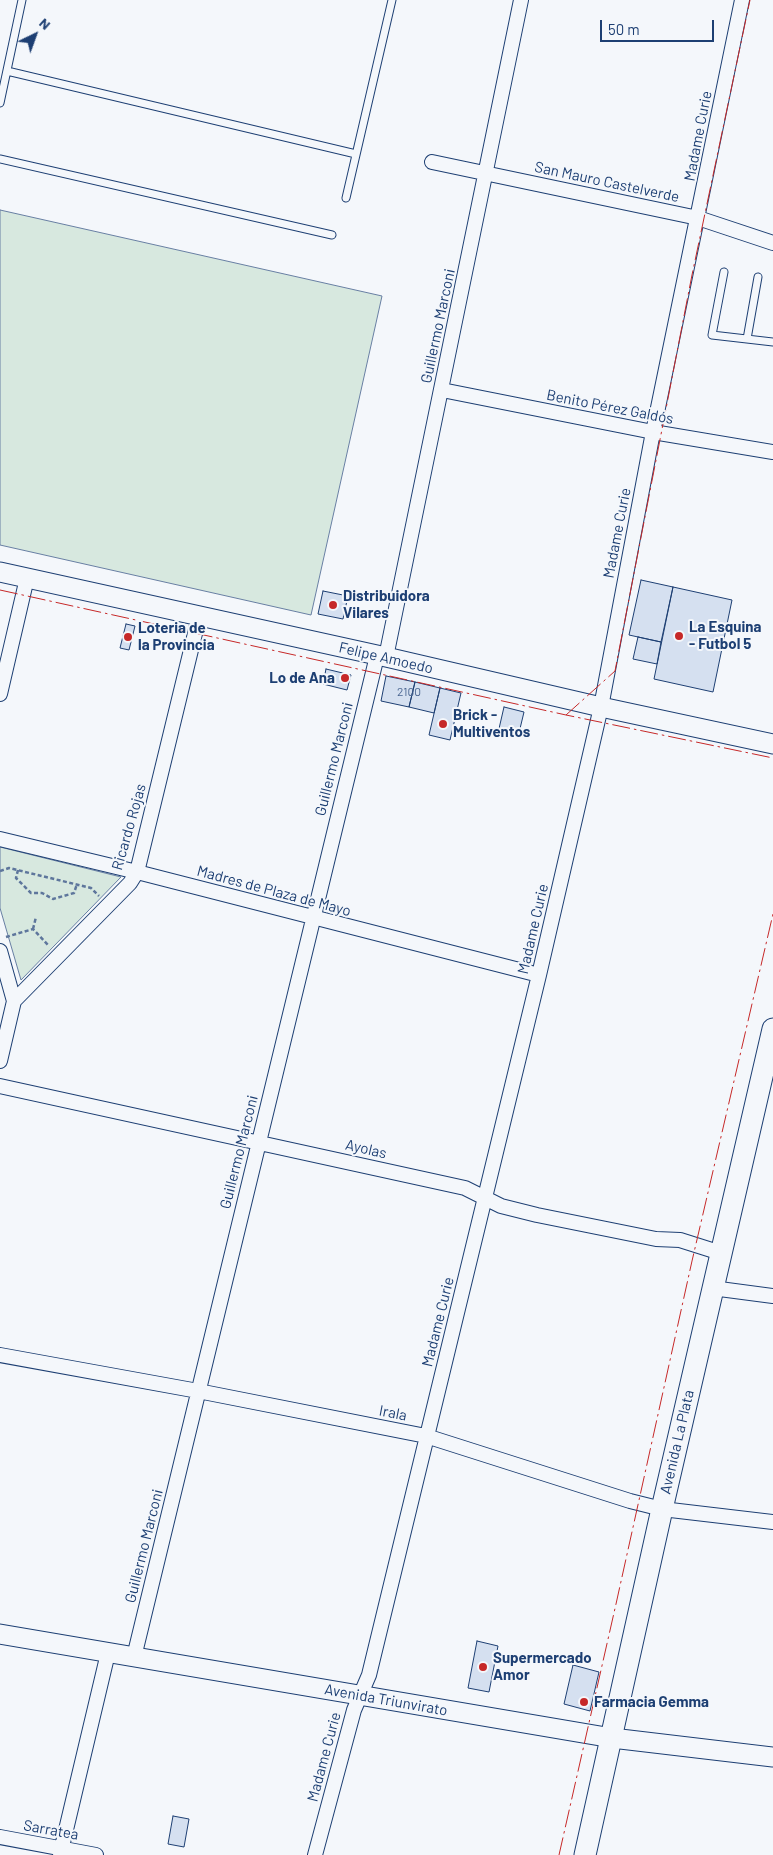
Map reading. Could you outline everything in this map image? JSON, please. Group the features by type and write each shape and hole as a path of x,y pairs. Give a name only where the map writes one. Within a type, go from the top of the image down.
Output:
{"main road":[{"name":"Avenida La Plata","path":"585,1855 712,1288 773,1029"}],"street":[{"name":"Guillermo Marconi","path":"134,1657 312,918 381,656 442,390 521,0"},
{"name":"Madame Curie","path":"315,1855 354,1710 369,1675 485,1198 601,707 653,432 742,0"},
{"name":"San Mauro Castelverde","path":"432,162 698,218 773,243"},
{"name":"Benito Pérez Galdós","path":"442,390 653,432 773,452"},
{"name":"Felipe Amoedo","path":"0,572 773,744"},
{"path":"0,694 27,578"},
{"name":"Ricardo Rojas","path":"14,1001 130,883 136,872 199,617"},
{"name":"Madres de Plaza de Mayo","path":"0,839 538,975"},
{"path":"0,951 14,1001 0,1061"},
{"name":"Ayolas","path":"0,1086 465,1188 473,1190 501,1206 656,1239 680,1240 721,1253"},
{"path":"712,1288 773,1296"},
{"name":"Irala","path":"0,1356 198,1391 426,1436 621,1498 662,1509 773,1522"},
{"name":"Avenida Triunvirato","path":"0,1634 612,1738 773,1757"},
{"path":"61,1852 108,1653"},
{"name":"Sarratea","path":"0,1837 61,1852 96,1855"}],"lane":[{"path":"0,103 22,0"},
{"path":"346,198 392,0"},
{"path":"7,71 356,154"},
{"path":"0,159 332,235"},
{"path":"724,272 712,335 773,342"},
{"path":"747,339 758,277"}],"path":[{"path":"0,871 9,868 90,888 109,905"},
{"path":"18,870 16,878 31,893 42,893 53,899 74,893 76,884"},
{"path":"33,929 36,917"},
{"path":"33,929 59,956"},
{"path":"0,939 33,929"}],"shaded area":[{"path":"0,210 382,296 311,615 0,545"},
{"path":"0,847 121,877 21,980 0,908"}],"building":[{"path":"641,580 673,587 661,642 629,635"},
{"name":"La Esquina - Futbol 5","path":"673,587 732,600 713,692 654,679"},
{"name":"Distribuidora Vilares","path":"323,591 348,596 343,619 318,614"},
{"name":"Loteria de la Provincia","path":"126,624 135,626 129,650 120,648"},
{"path":"638,637 661,642 657,664 633,659"},
{"path":"326,669 351,675 347,690 323,684"},
{"path":"386,676 415,682 409,707 381,701"},
{"path":"415,682 440,688 434,713 409,707"},
{"name":"Brick - Multiventos","path":"440,688 461,693 450,740 429,735"},
{"path":"504,707 524,712 518,737 498,733"},
{"name":"Supermercado Amor","path":"477,1641 498,1646 489,1692 468,1688"},
{"path":"573,1665 599,1672 590,1711 564,1704"},
{"path":"173,1816 189,1819 184,1847 168,1844"}],"power":[{"path":"566,715 615,671 692,275 750,0"},
{"path":"0,590 566,715 773,758"},
{"path":"559,1855 692,1261 773,914"}],"place":[{"name":"Distribuidora Vilares","path":"333,605"},
{"name":"La Esquina - Futbol 5","path":"679,636"},
{"name":"Loteria de la Provincia","path":"128,637"},
{"name":"Lo de Ana","path":"345,678"},
{"name":"Brick - Multiventos","path":"443,724"},
{"name":"Supermercado Amor","path":"483,1667"},
{"name":"Farmacia Gemma","path":"584,1702"}]}
